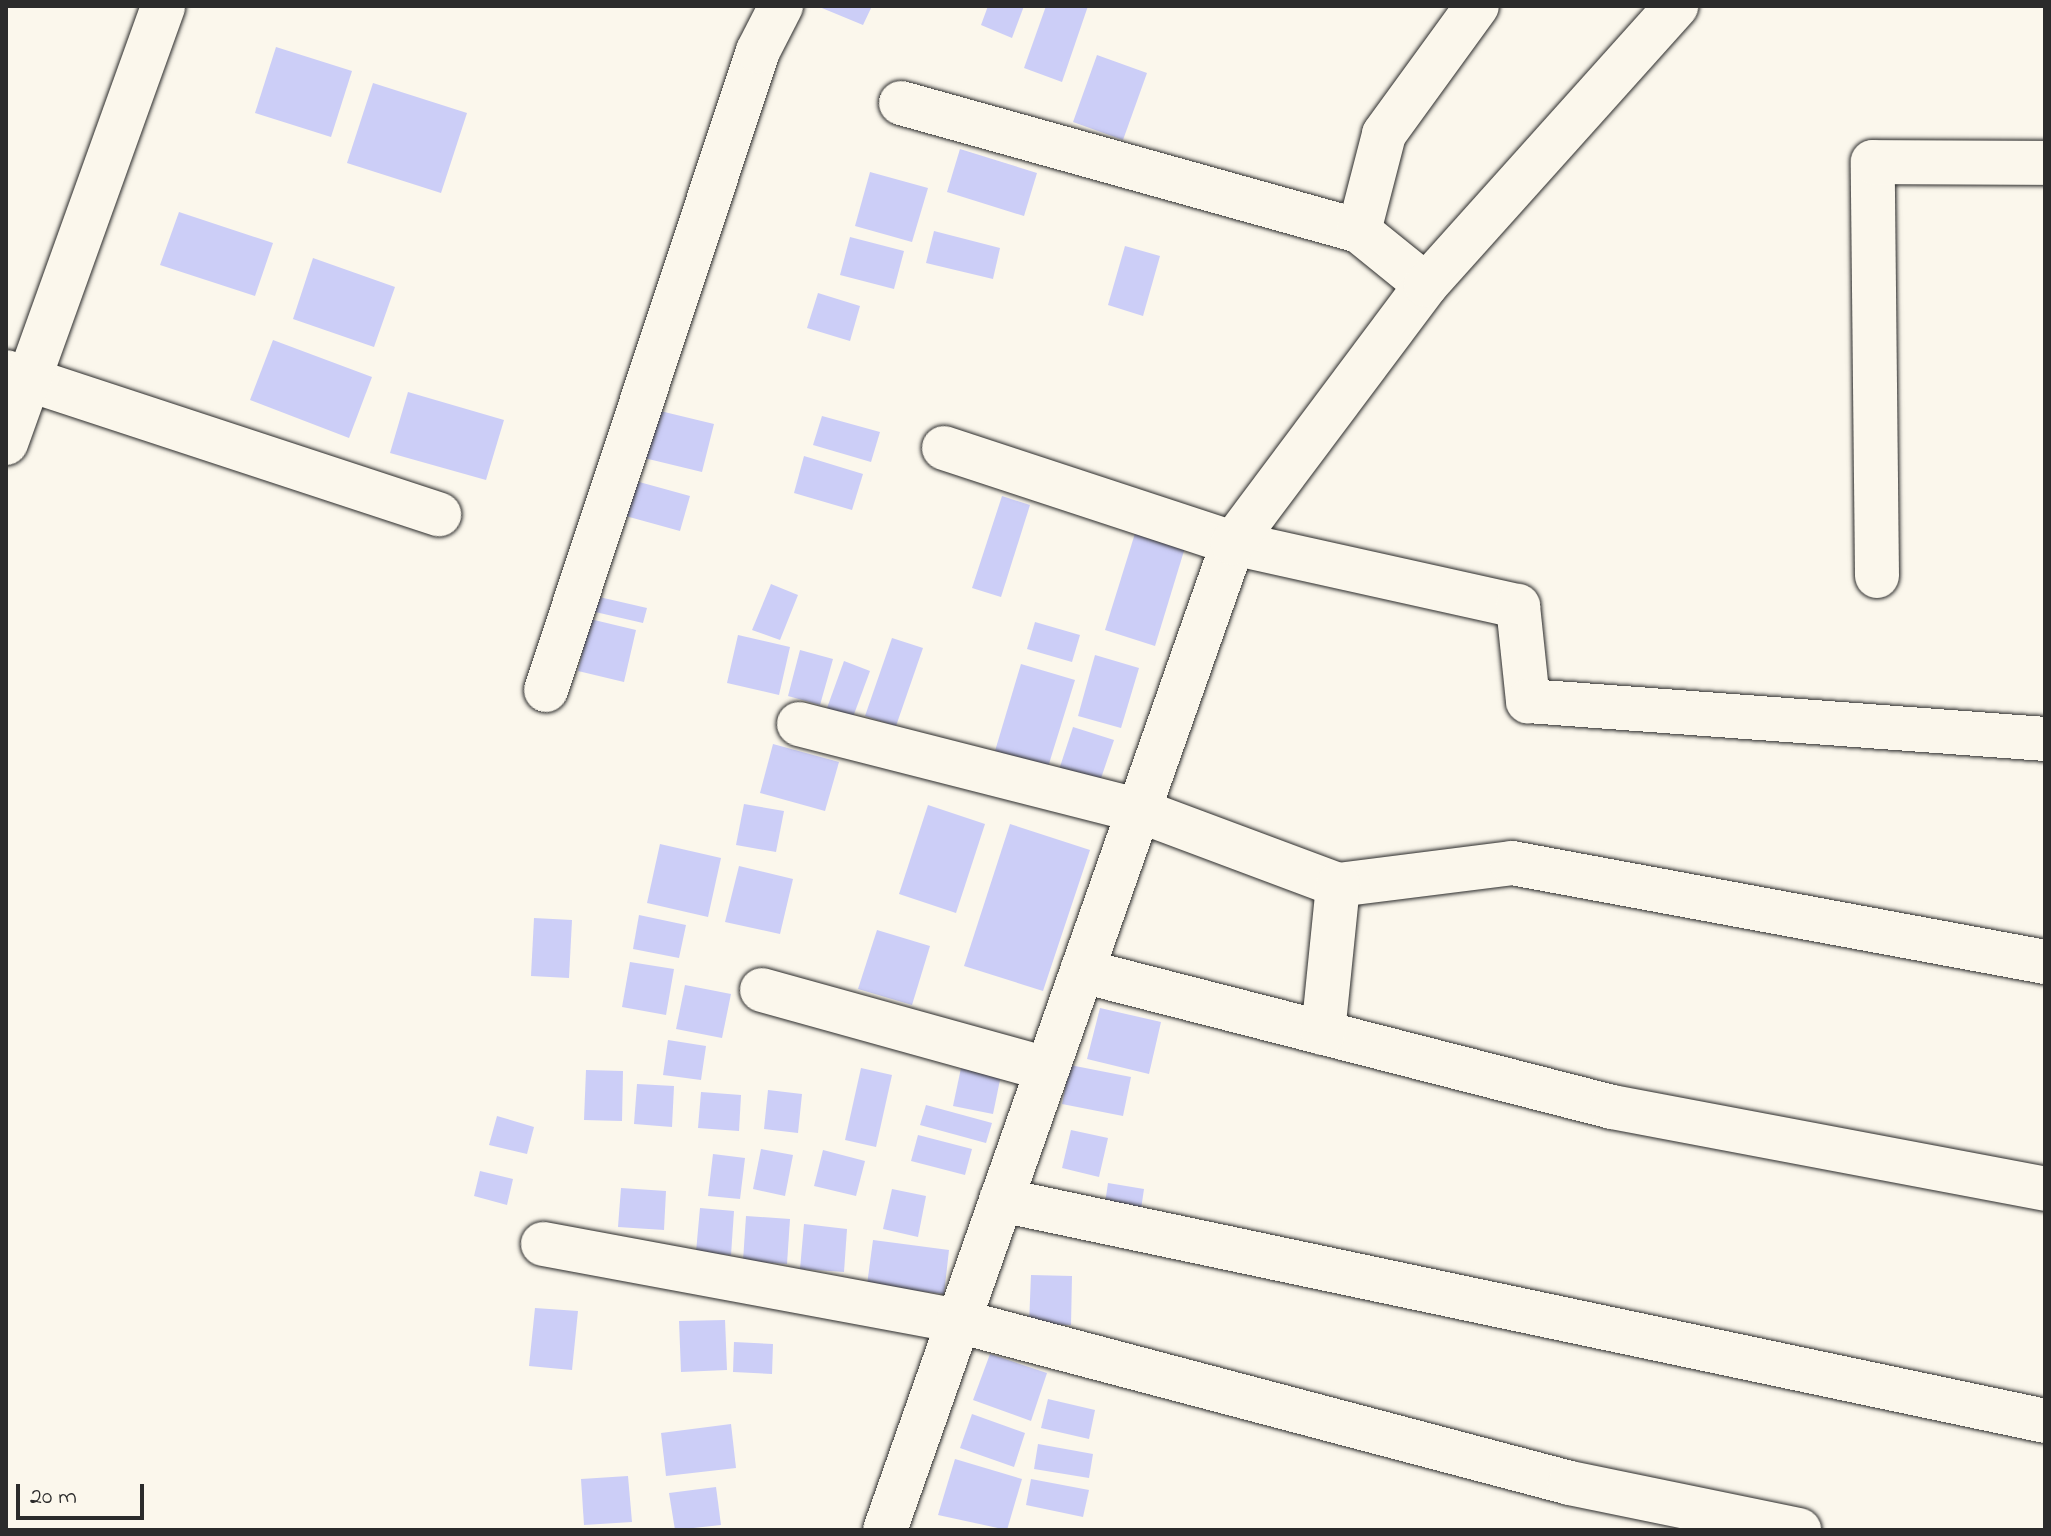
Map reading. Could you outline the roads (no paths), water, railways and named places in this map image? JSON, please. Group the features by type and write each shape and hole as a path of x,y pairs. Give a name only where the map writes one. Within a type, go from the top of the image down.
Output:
{"street":[{"path":"6,443 18,376 163,6"},
{"path":"546,690 758,51 781,6"},
{"path":"1359,231 1384,134 1477,6"},
{"path":"885,1530 1233,543 1426,285 1676,6"},
{"path":"901,103 1359,231 1426,285"},
{"path":"1877,576 1873,162 2045,163"},
{"path":"18,376 439,514"},
{"path":"944,448 1233,543 1518,606 1528,701 2045,739"},
{"path":"799,724 1140,811 1338,885 1512,863 2045,962"},
{"path":"1323,1033 1338,885"},
{"path":"1082,971 1612,1107 2045,1189"},
{"path":"762,990 1047,1069"},
{"path":"1001,1200 2045,1421"},
{"path":"543,1244 958,1321 1570,1483 1799,1530"}]}
